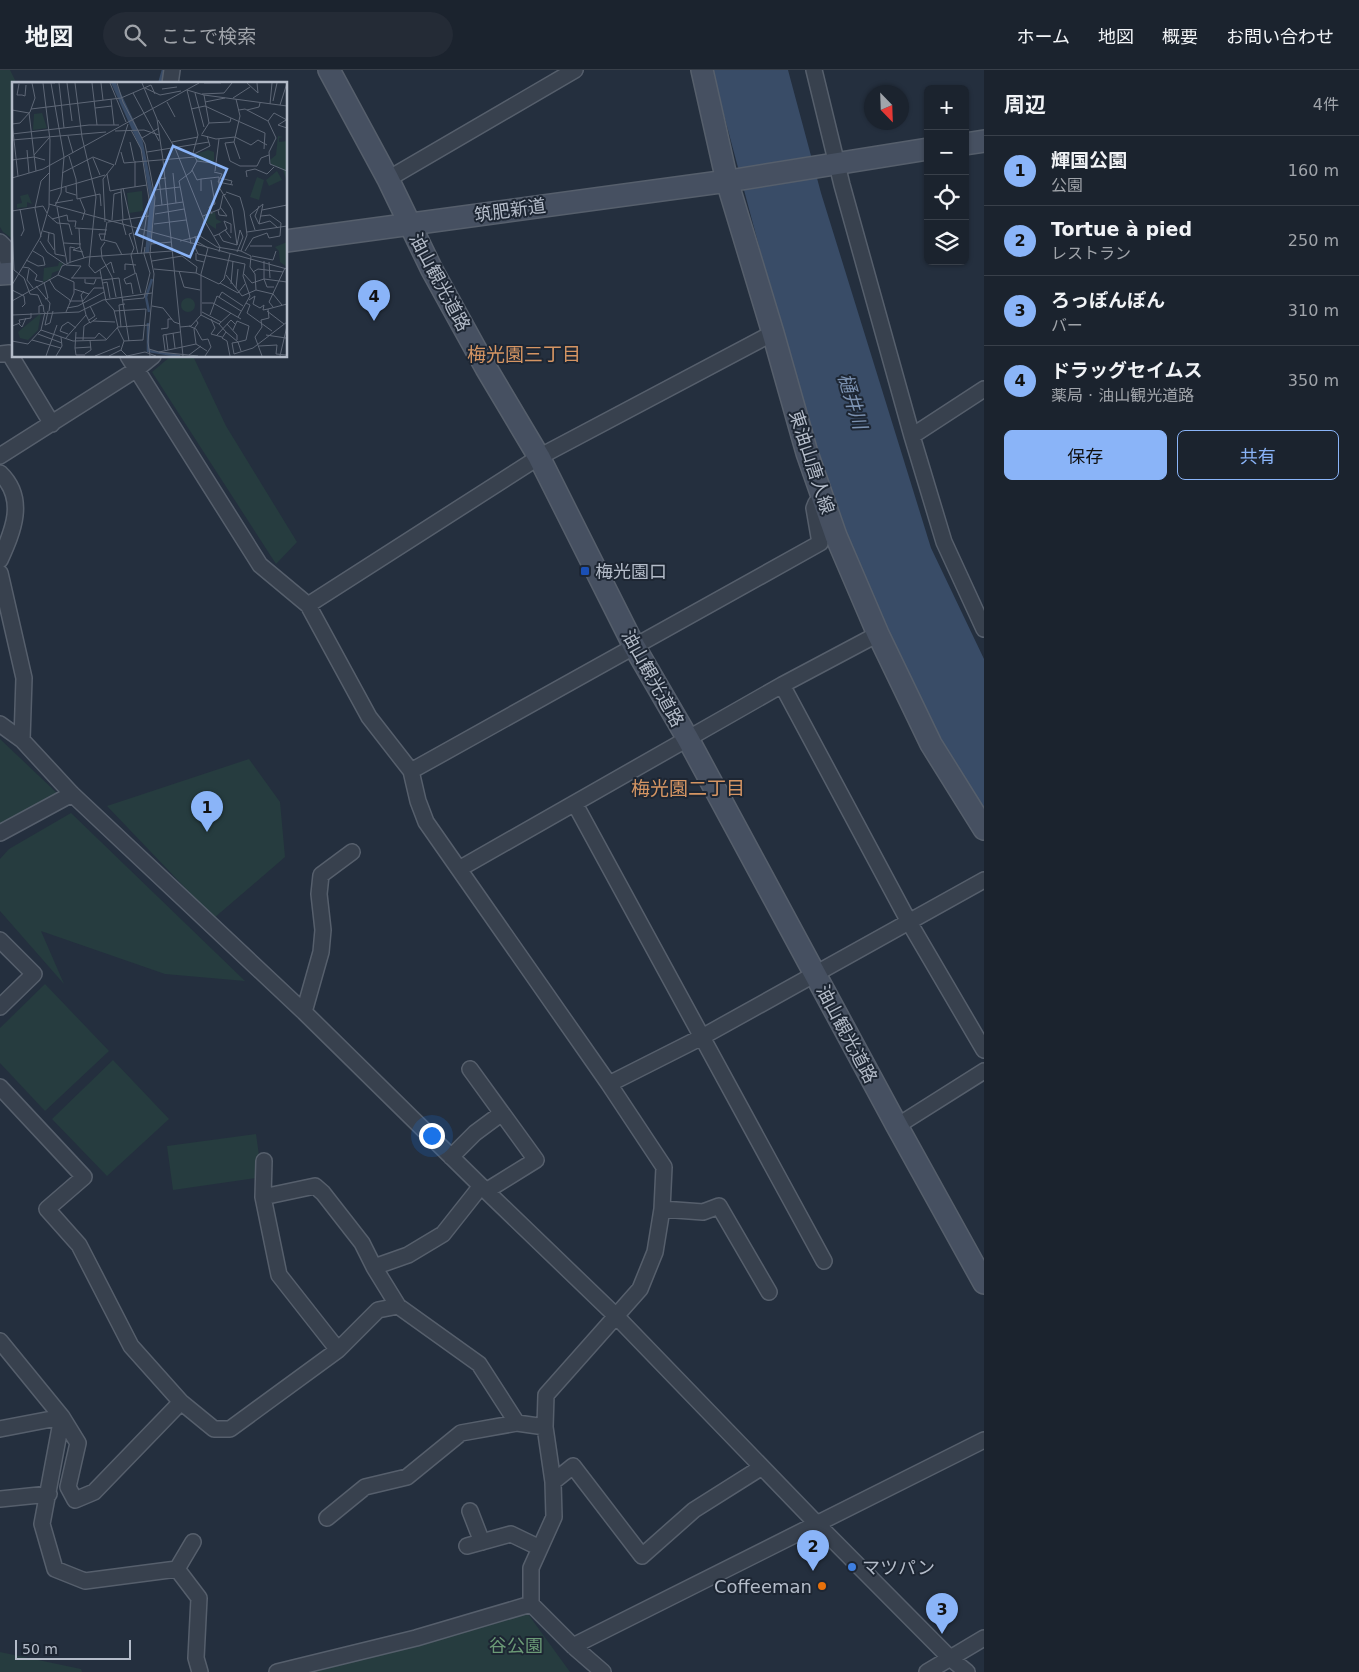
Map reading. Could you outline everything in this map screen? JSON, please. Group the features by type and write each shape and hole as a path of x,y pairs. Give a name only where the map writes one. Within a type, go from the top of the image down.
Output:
{"street":[{"name":"油山観光道路","path":"329,70 388,178 432,270 486,368 539,457 634,646 688,739 896,1126 984,1283"},
{"path":"388,178 575,70"},
{"name":"東油山唐人線","path":"702,70 807,453 836,536 878,634 931,744 984,829"},
{"path":"814,70 836,163 912,436 944,542 984,629"},
{"path":"969,143 984,141"},
{"path":"836,163 924,151"},
{"name":"筑肥新道","path":"288,241 731,181 836,163"},
{"path":"0,242 5,247 8,273"},
{"path":"308,604 539,457 773,333"},
{"path":"0,354 9,353 52,424"},
{"path":"0,456 52,424 133,362 146,358"},
{"path":"133,362 260,565 308,604 369,717 411,771 418,801 426,822 609,1084 664,1167 662,1209 655,1252 640,1289 546,1395 545,1427 553,1482 554,1517 531,1568 531,1604 573,1646 603,1672"},
{"path":"912,436 984,389"},
{"path":"0,473 8,481 16,505 13,530 0,560"},
{"path":"411,771 820,543 814,508 816,503 823,499"},
{"path":"0,574 24,678 22,740"},
{"path":"459,869 782,685 878,634"},
{"path":"782,685 909,922 984,1050"},
{"path":"0,724 22,740 72,794 304,1012 483,1189 616,1316 950,1658 967,1672"},
{"path":"0,833 72,794"},
{"path":"575,804 824,1261"},
{"path":"304,1012 322,952 319,894 321,875 352,852"},
{"path":"609,1084 816,974 984,880"},
{"path":"0,940 34,974 0,1007"},
{"path":"374,1267 408,1254 443,1234 483,1189 536,1160 470,1068"},
{"path":"896,1126 984,1071"},
{"path":"0,1086 84,1177 47,1209 80,1245 131,1346 181,1402 214,1430 230,1429 338,1350 378,1310 398,1306"},
{"path":"451,1157 476,1133 502,1113"},
{"path":"264,1161 263,1197 279,1275 338,1350"},
{"path":"263,1197 315,1186 323,1192 362,1243 398,1306 478,1364 517,1423"},
{"path":"662,1209 703,1212 719,1206 769,1292"},
{"path":"0,1342 62,1417 78,1443 68,1487 75,1500 94,1492 181,1402"},
{"path":"0,1428 62,1417"},
{"path":"62,1417 42,1524 55,1569 85,1581 177,1568"},
{"path":"327,1518 365,1487 407,1477 461,1433 517,1423 545,1427"},
{"path":"573,1646 984,1440"},
{"path":"553,1482 573,1466 642,1556 694,1510 762,1467"},
{"path":"0,1499 49,1494"},
{"path":"470,1510 482,1542"},
{"path":"467,1546 511,1534 540,1548"},
{"path":"177,1568 193,1542"},
{"path":"177,1568 199,1598 196,1658 200,1672"},
{"path":"277,1672 416,1638 531,1604"},
{"path":"927,1672 984,1638"}],"green space":[{"path":"0,70 10,70 16,82 12,82 12,239 3,232 0,227"},
{"path":"169,358 194,358 226,426 297,542 276,564 152,372"},
{"path":"0,739 58,794 0,825"},
{"path":"249,759 280,802 285,857 214,918 107,806"},
{"path":"71,813 245,981 165,974 41,931 64,984 0,911 0,859 9,849"},
{"path":"45,984 109,1051 45,1111 0,1063 0,1028"},
{"path":"113,1060 169,1119 107,1176 52,1119"},
{"path":"256,1134 262,1177 173,1190 167,1146"},
{"name":"谷公園","path":"528,1614 570,1672 311,1672"},
{"path":"0,1652 81,1669 82,1672 0,1672"}],"water":[{"name":"樋井川","path":"712,70 788,70 821,193 931,548 984,659 984,814 913,691 838,517 796,385"}],"waterway":[{"path":"161,82 164,70"}],"place":[{"name":"ドラッグセイムス","path":"374,321"},
{"name":"梅光園口","path":"585,571"},
{"name":"輝国公園","path":"207,832"},
{"name":"マツパン","path":"852,1567"},
{"name":"Tortue à pied","path":"813,1571"},
{"name":"Coffeeman","path":"822,1586"},
{"name":"ろっぽんぽん","path":"942,1634"}],"district":[{"name":"梅光園三丁目","path":"524,354"},
{"name":"梅光園二丁目","path":"688,788"}]}
